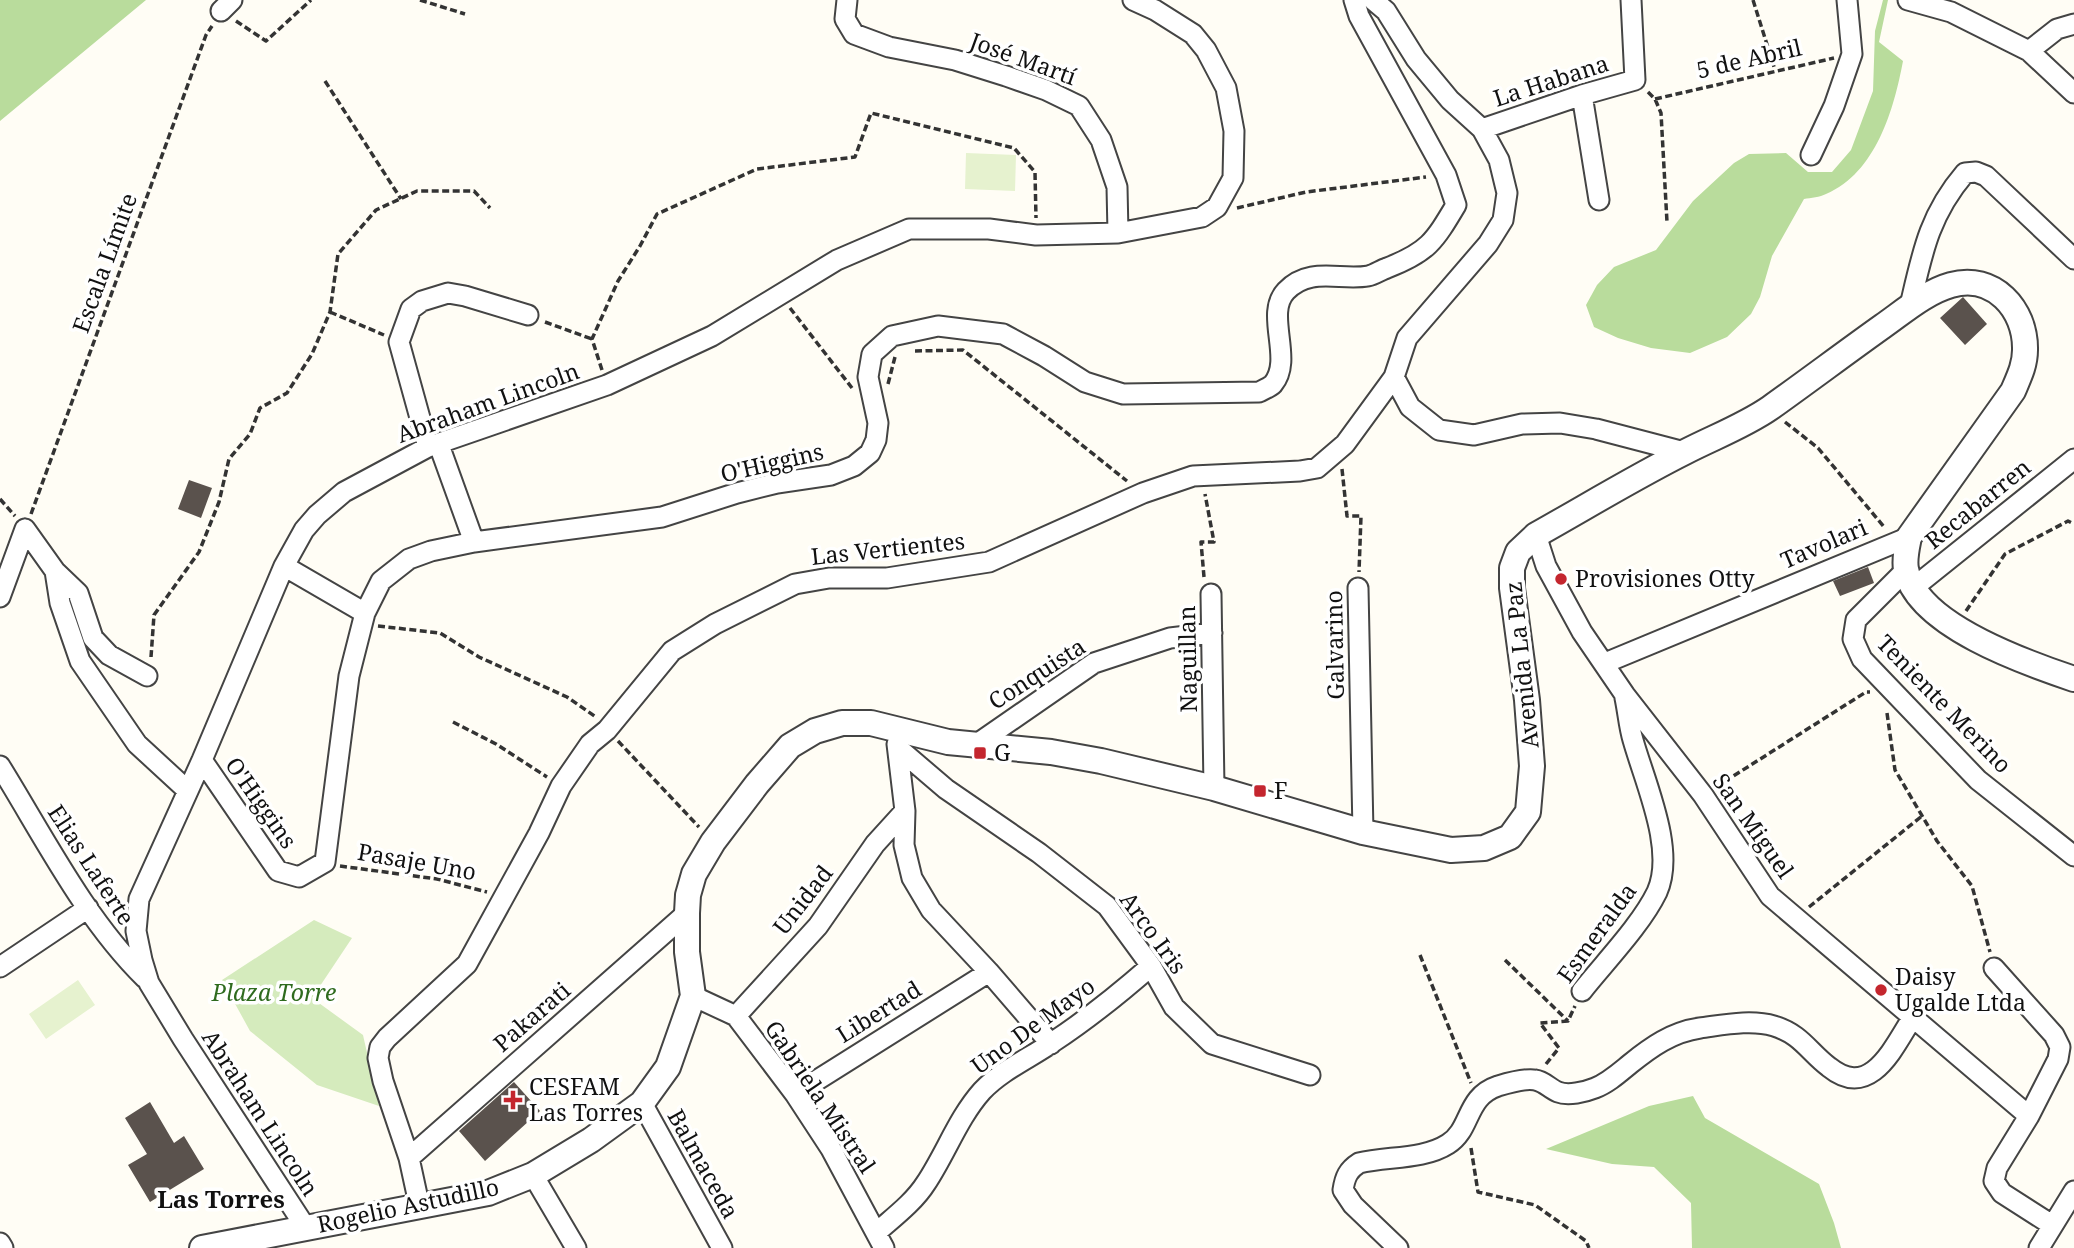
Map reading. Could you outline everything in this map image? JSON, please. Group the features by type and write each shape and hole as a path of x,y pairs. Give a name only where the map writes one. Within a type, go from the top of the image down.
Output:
{"street":[{"name":"José Martí","path":"847,0 845,19 854,34 889,47 955,60 1006,76 1046,90 1079,106 1101,140 1117,187 1118,233"},
{"path":"1133,0 1153,5 1193,34 1206,50 1226,88 1234,131 1233,178 1217,207 1202,217"},
{"path":"1354,0 1359,16 1446,175"},
{"name":"Las Vertientes","path":"419,1204 409,1158 383,1081 378,1058 380,1047 467,964 561,786 590,744 607,730 672,650 715,624 795,584 829,578 887,578 989,562 1143,493 1193,475 1317,468 1345,444 1394,377 1407,338 1488,244 1503,220 1507,193 1499,160 1482,129 1450,100 1416,59 1386,11 1373,0"},
{"path":"1631,0 1635,80"},
{"path":"1811,155 1852,54 1847,0"},
{"path":"1908,0 1951,12 2029,51 2074,93"},
{"path":"2029,51 2057,29 2074,24"},
{"name":"La Habana","path":"1482,129 1635,80"},
{"path":"1582,95 1599,200"},
{"path":"1910,306 1924,242 1936,214 1965,173 1976,172 1986,176 2074,259"},
{"name":"O'Higgins","path":"202,760 278,870 299,877 325,862 349,676 363,618 374,591 399,565 420,554 474,542 662,517 737,493 777,483 831,475 854,466 870,453 876,440 878,423 868,377 872,354 892,336 938,326 1003,334 1044,356 1085,383 1123,394 1259,392 1273,384 1280,368 1277,315 1284,293 1298,281 1316,276 1367,276 1423,251 1440,232 1456,205 1446,175"},
{"name":"Abraham Lincoln","path":"306,1228 149,983 136,931 139,899 202,760 284,566 304,530 332,501 358,483 433,446 607,385 712,336 837,260 909,229 989,229 1036,235 1118,233 1202,217"},
{"name":"Avenida La Paz","path":"687,913 688,895 694,874 713,842 790,746 815,731 842,723 871,723 896,738 1051,752 1101,761 1214,788 1363,832 1451,850 1484,848 1510,837 1528,812 1532,766 1527,699 1512,588 1513,568 1518,552 1536,535 1769,409 1910,306 1948,285 1965,282 1983,284 2010,302 2019,316 2024,334 2023,368 2013,391 1902,539"},
{"path":"474,542 433,446 399,342 411,309 434,296 448,293 528,315"},
{"path":"1394,377 1410,407 1439,430 1474,435 1522,424 1560,423 1596,429 1684,453"},
{"name":"Recabarren","path":"1910,579 2074,459"},
{"path":"26,529 55,571 78,593 93,638 109,655 147,676"},
{"path":"0,597 26,529"},
{"name":"San Miguel","path":"1536,535 1546,566 1582,632 1625,695 1703,795 1770,896 2028,1116"},
{"path":"1902,539 1910,579 1931,611 1955,628 2029,664 2074,679"},
{"name":"Tavolari","path":"1605,663 1902,539"},
{"path":"284,566 363,618"},
{"path":"55,571 60,603 80,661 137,744 187,790"},
{"name":"Teniente Merino","path":"1910,579 1856,620 1853,639 1856,649 1883,686 1978,780 2074,856"},
{"name":"Galvarino","path":"1359,589 1363,832"},
{"name":"Naguillan","path":"1211,593 1214,788"},
{"name":"Conquista","path":"974,746 1094,663 1170,638 1212,633"},
{"name":"Esmeralda","path":"1582,991 1647,909 1658,890 1663,870 1662,839 1632,736 1625,695"},
{"path":"896,738 905,811 904,845 912,878 931,910 1051,1044"},
{"name":"Arco Iris","path":"896,738 946,789 1039,853 1107,906 1151,966 1174,1007 1212,1044 1310,1075"},
{"name":"Elias Laferte","path":"0,766 88,908 119,953 149,983"},
{"name":"Unidad","path":"736,1016 818,926 875,844 905,811"},
{"path":"0,967 88,908"},
{"name":"Rogelio Astudillo","path":"202,1248 419,1204 488,1193 533,1175 591,1140 642,1103 668,1067 693,996 687,952 687,913"},
{"name":"Pakarati","path":"409,1158 687,913"},
{"name":"Uno De Mayo","path":"880,1240 926,1184 965,1114 983,1090 1111,1001 1151,966"},
{"path":"1994,968 2054,1035 2060,1047 2058,1059 1997,1168 1994,1181 2002,1193 2052,1225"},
{"name":"Libertad","path":"795,1094 989,972"},
{"name":"Gabriela Mistral","path":"693,996 736,1016 795,1094 831,1149 880,1240"},
{"path":"1398,1248 1353,1205 1343,1190 1350,1169 1359,1163 1417,1154 1449,1144 1461,1132 1467,1115 1478,1098 1495,1087 1533,1079 1561,1093 1580,1092 1597,1087 1614,1077 1654,1046 1676,1034 1744,1023 1774,1026 1803,1040 1829,1067 1846,1077 1859,1077 1873,1073 1884,1063 1913,1017"},
{"name":"Balmaceda","path":"642,1103 722,1248"},
{"path":"533,1175 576,1248"},
{"path":"2039,1248 2074,1191"},
{"path":"0,1243 4,1248"}],"path":[{"path":"226,5 266,41 310,0"},
{"path":"420,0 465,14"},
{"path":"1753,0 1775,70"},
{"name":"Escala Límite","path":"26,529 206,35 226,5"},
{"name":"5 de Abril","path":"1655,99 1852,54"},
{"path":"1635,80 1655,99 1661,113 1667,222"},
{"path":"325,81 401,198"},
{"path":"607,385 592,339 618,281 657,214 757,169 855,157 871,113 1014,148 1035,172 1036,235"},
{"path":"1202,217 1306,192 1446,175"},
{"path":"147,676 151,658 153,615 199,552 219,502 229,459 250,434 260,408 287,393 312,354 330,312 338,254 376,210 417,191 474,191 489,208"},
{"path":"780,296 854,391"},
{"path":"330,312 399,342"},
{"path":"528,315 592,339"},
{"path":"909,351 963,350 1143,493"},
{"path":"1769,409 1818,448 1902,539"},
{"name":"Galvarino","path":"1341,471 1347,516 1361,516 1359,589"},
{"name":"Naguillan","path":"1193,475 1194,490 1204,489 1214,542 1201,542 1206,591 1211,593"},
{"path":"1955,628 2004,554 2068,521 2074,524"},
{"path":"363,618 440,633 479,657 567,697 593,713 713,842"},
{"path":"1703,795 1866,692 1883,686 1895,770 1937,841 1972,886 1994,968"},
{"path":"453,722 496,744 561,786"},
{"path":"1795,918 1922,816"},
{"name":"Pasaje Uno","path":"325,862 344,867 437,878 503,896"},
{"path":"1420,955 1478,1098"},
{"path":"1505,960 1568,1021"},
{"name":"Esmeralda","path":"1533,1079 1559,1048 1540,1023 1568,1021 1582,991"},
{"path":"1467,1115 1478,1192 1535,1205 1586,1241 1589,1248"}],"green space":[{"path":"0,0 146,0 0,121"},
{"path":"1883,0 1888,0 1879,42 1903,61 1888,119 1880,138 1858,171 1826,194 1804,199 1772,256 1760,297 1751,314 1727,337 1690,353 1651,348 1594,327 1586,305 1597,285 1614,267 1656,250 1693,201 1734,163 1749,154 1786,153 1808,172 1832,172 1851,150 1873,91 1875,31"},
{"path":"966,153 1016,155 1015,191 965,189"},
{"name":"Plaza Torre","path":"314,920 352,938 312,998 363,1035 379,1106 317,1085 250,1031 222,980"},
{"path":"78,980 95,1005 46,1039 29,1014"},
{"path":"1693,1096 1705,1118 1819,1184 1841,1248 1692,1248 1691,1203 1654,1167 1612,1164 1546,1149 1649,1106"}],"building":[{"path":"1963,297 1987,324 1965,345 1940,318"},
{"path":"189,480 212,488 201,518 178,509"},
{"path":"1868,567 1874,583 1840,596 1833,581"},
{"path":"514,1082 540,1111 485,1161 459,1131"},
{"path":"150,1102 174,1143 184,1136 204,1169 150,1202 128,1165 147,1154 125,1118"}],"place":[{"name":"Provisiones Otty","path":"1561,579"},
{"name":"G","path":"980,753"},
{"name":"F","path":"1260,791"},
{"name":"Daisy Ugalde Ltda","path":"1881,990"},
{"name":"CESFAM Las Torres","path":"513,1100"}],"district":[{"name":"Las Torres","path":"221,1200"}]}
